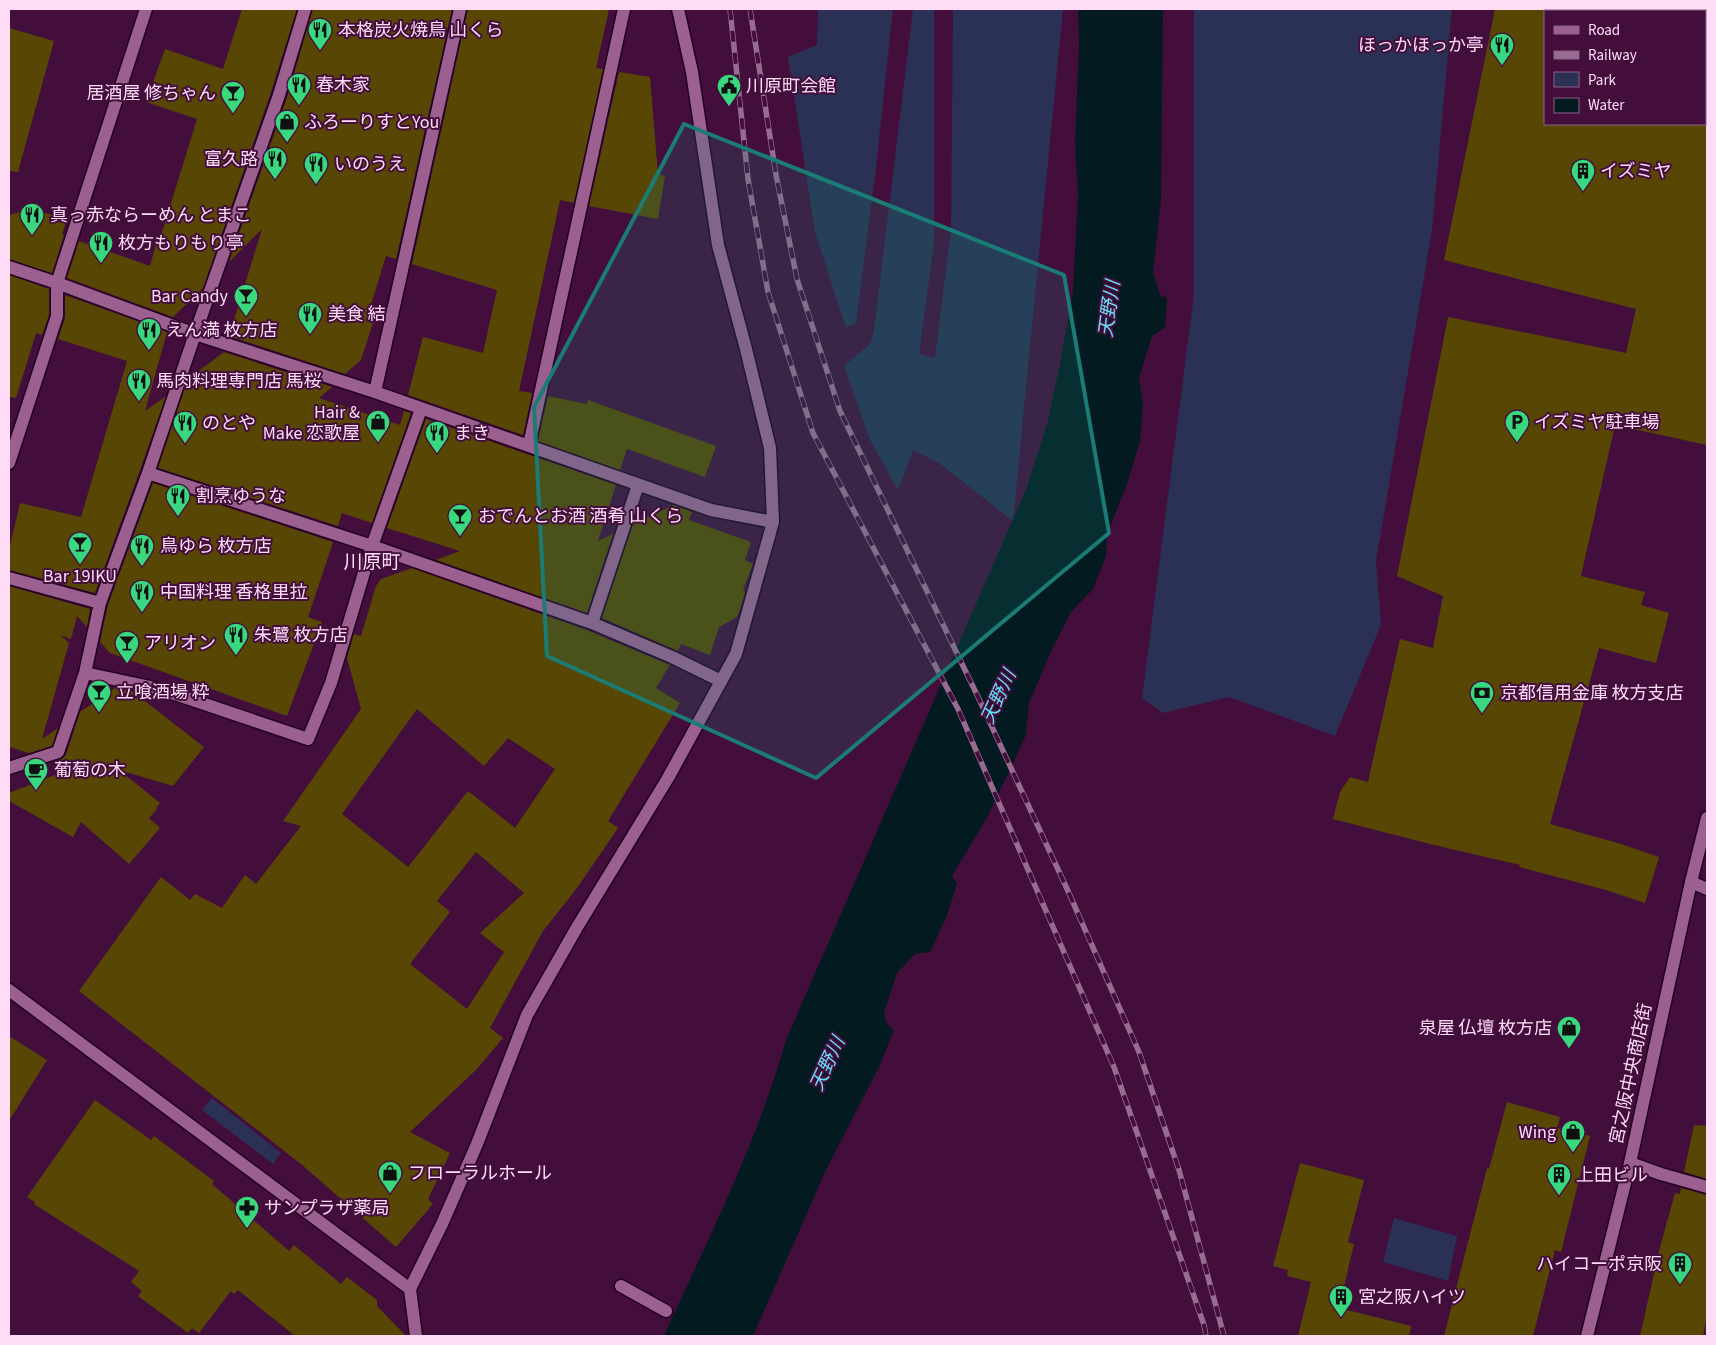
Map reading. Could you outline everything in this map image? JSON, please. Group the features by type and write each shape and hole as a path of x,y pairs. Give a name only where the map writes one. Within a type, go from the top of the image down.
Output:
{"street":[{"path":"9,463 57,316 57,283 146,9"},
{"path":"9,768 58,752 85,674 100,603 148,473 194,334 280,95 305,9"},
{"path":"375,392 460,9"},
{"path":"529,445 624,9"},
{"path":"416,1336 410,1289 442,1224 477,1144 527,1015 576,929 668,778 736,654 773,522 770,448 718,245 692,72 678,9"},
{"path":"9,267 194,334 375,392 711,510 773,522"},
{"path":"85,674 160,690 308,739 330,682 372,546 421,409"},
{"path":"148,473 372,546 592,623 672,657 721,681"},
{"path":"592,623 638,485"},
{"path":"9,578 100,603"},
{"name":"宮之阪中央商店街","path":"1586,1336 1630,1163 1691,882 1707,818"},
{"path":"1691,882 1707,889"},
{"path":"9,990 410,1289"},
{"path":"1630,1163 1660,1174 1707,1187"},
{"path":"621,1286 666,1312"}],"highlighted area":[{"path":"684,124 1064,275 1109,533 816,778 547,656 534,407"}],"green space":[{"path":"818,9 893,9 876,167 856,323 846,328 815,232 788,57 817,45"},
{"path":"913,9 934,9 934,243 919,354 935,358 951,230 953,9 1063,9 1013,521 939,463 913,450 898,490 870,440 844,366 870,344 874,330"},
{"path":"1194,9 1452,9 1432,230 1376,561 1381,625 1335,736 1229,697 1163,713 1142,698 1194,294"},
{"path":"212,1098 281,1153 273,1164 202,1110"},
{"path":"1394,1218 1457,1236 1448,1281 1383,1262"}],"water":[{"name":"天野川","path":"1078,9 1163,9 1161,199 1153,272 1160,295 1167,298 1165,327 1152,336 1139,378 1143,404 1140,441 1128,481 1107,535 1106,556 1093,589 1071,612 1051,651 1029,703 1026,735 988,816 952,876 957,884 946,918 930,952 915,954 897,973 884,1013 887,1024 894,1030 880,1065 826,1170 753,1336 664,1336 731,1190 761,1116 786,1040 1027,487 1048,421 1073,292 1078,195 1075,144 1079,44"}],"building":[{"path":"242,9 297,9 271,92 203,288 173,317 67,278 79,241 150,266 197,119 146,102 165,49 223,69"},
{"path":"313,9 452,9 396,259 386,256 366,321 373,323 361,360 345,374 229,336 262,229 229,262 287,98"},
{"path":"468,9 609,9 596,68 603,69 574,203 560,200 519,391 532,393 523,435 408,395 423,337 483,353 497,290 412,264"},
{"path":"1495,9 1545,9 1544,125 1707,124 1707,445 1615,425 1581,576 1645,592 1641,605 1669,613 1656,663 1599,648 1550,824 1659,857 1645,903 1606,890 1519,867 1520,865 1333,819 1340,792 1350,777 1368,782 1400,639 1433,648 1443,596 1397,576 1448,317 1626,353 1636,309 1444,260"},
{"path":"9,28 54,41 18,172 9,171"},
{"path":"619,72 650,77 658,174 665,176 658,219 589,206"},
{"path":"30,209 67,219 52,273 9,259 9,215"},
{"path":"9,275 49,289 49,315 42,335 36,333 16,398 9,397"},
{"path":"65,295 167,332 145,411 166,396 95,593 9,570 9,550 20,503 81,517 127,361 58,339 65,318"},
{"path":"224,352 332,387 319,398 400,425 404,411 411,413 372,523 342,513 338,526 158,468 188,379"},
{"path":"548,396 587,404 588,400 716,446 705,477 627,449 620,470 538,441"},
{"path":"426,419 616,485 598,541 613,534 587,613 436,560 460,551 387,528"},
{"path":"153,483 333,542 308,617 322,622 287,716 110,653 100,642 108,605"},
{"path":"674,505 692,512 689,520 751,542 745,560 753,564 743,590 745,592 739,612 737,617 719,627 710,655 681,644 678,651 602,618 633,524"},
{"path":"412,568 589,631 670,665 656,688 680,703 608,821 618,828 577,888 543,931 490,1028 503,1038 477,1069 410,1132 450,1153 428,1199 433,1204 396,1247 301,1164 79,991 161,877 190,900 195,894 222,908 245,875 256,884 301,826 283,821 361,709 347,658 354,634 361,636 376,586 381,579","holes":["417,709 484,766 508,738 555,769 515,828 468,791 408,867 342,814","476,852 524,893 480,933 504,952 467,1009 410,964 450,912 437,901"]},
{"path":"9,586 90,609 87,627 77,616 71,639 60,635 69,643 42,739 58,728 52,746 29,753 9,747"},
{"path":"115,688 132,691 204,747 173,786 119,770 160,803 149,818 160,828 129,864 81,822 73,837 9,801 9,793 75,767 57,761 66,755 80,712"},
{"path":"9,1036 47,1060 9,1121"},
{"path":"95,1100 151,1140 154,1136 214,1181 212,1184 289,1251 294,1245 341,1284 347,1277 377,1300 377,1306 406,1336 295,1336 238,1290 234,1294 231,1291 199,1333 192,1328 188,1333 138,1296 142,1291 131,1282 139,1271 34,1204 35,1202 27,1197"},
{"path":"1507,1102 1560,1117 1557,1128 1590,1136 1561,1252 1555,1250 1533,1336 1444,1336 1487,1168 1489,1169"},
{"path":"1694,1125 1707,1126 1707,1179 1684,1172"},
{"path":"1300,1163 1364,1180 1348,1242 1354,1244 1339,1308 1411,1326 1409,1336 1298,1336 1311,1282 1287,1276 1288,1270 1273,1266"},
{"name":"ハイコーポ京阪","path":"1681,1188 1707,1195 1707,1317 1703,1336 1640,1336 1660,1247 1675,1193 1680,1194"}],"railway":[{"path":"730,9 748,179 768,292 813,433 958,709 1114,1067 1204,1325 1206,1336"},
{"path":"750,9 776,175 797,279 840,411 979,699 1068,891 1139,1052 1179,1170 1224,1336"}],"place":[{"name":"本格炭火焼鳥 山くら","path":"320,51"},
{"name":"ほっかほっか亭","path":"1502,66"},
{"name":"春木家","path":"299,106"},
{"name":"川原町会館","path":"729,107"},
{"name":"居酒屋 修ちゃん","path":"233,114"},
{"name":"ふろーりすとYou","path":"287,143"},
{"name":"富久路","path":"275,180"},
{"name":"いのうえ","path":"316,185"},
{"name":"イズミヤ","path":"1583,192"},
{"name":"真っ赤ならーめん とまこ","path":"32,236"},
{"name":"枚方もりもり亭","path":"101,264"},
{"name":"Bar Candy","path":"246,317"},
{"name":"美食 結","path":"310,335"},
{"name":"えん満 枚方店","path":"149,351"},
{"name":"馬肉料理専門店 馬桜","path":"139,402"},
{"name":"Hair & Make 恋歌屋","path":"378,443"},
{"name":"イズミヤ駐車場","path":"1517,443"},
{"name":"のとや","path":"185,444"},
{"name":"まき","path":"437,454"},
{"name":"割烹ゆうな","path":"178,517"},
{"name":"おでんとお酒 酒肴 山くら","path":"460,537"},
{"name":"Bar 19IKU","path":"80,565"},
{"name":"鳥ゆら 枚方店","path":"142,567"},
{"name":"中国料理 香格里拉","path":"142,613"},
{"name":"朱鷺 枚方店","path":"236,656"},
{"name":"アリオン","path":"127,664"},
{"name":"立喰酒場 粋","path":"99,713"},
{"name":"京都信用金庫 枚方支店","path":"1482,714"},
{"name":"葡萄の木","path":"36,791"},
{"name":"泉屋 仏壇 枚方店","path":"1569,1049"},
{"name":"Wing","path":"1573,1153"},
{"name":"フローラルホール","path":"390,1194"},
{"name":"上田ビル","path":"1559,1196"},
{"name":"サンプラザ薬局","path":"247,1229"},
{"name":"ハイコーポ京阪","path":"1680,1285"},
{"name":"宮之阪ハイツ","path":"1341,1318"}],"district":[{"name":"川原町","path":"372,562"}]}
